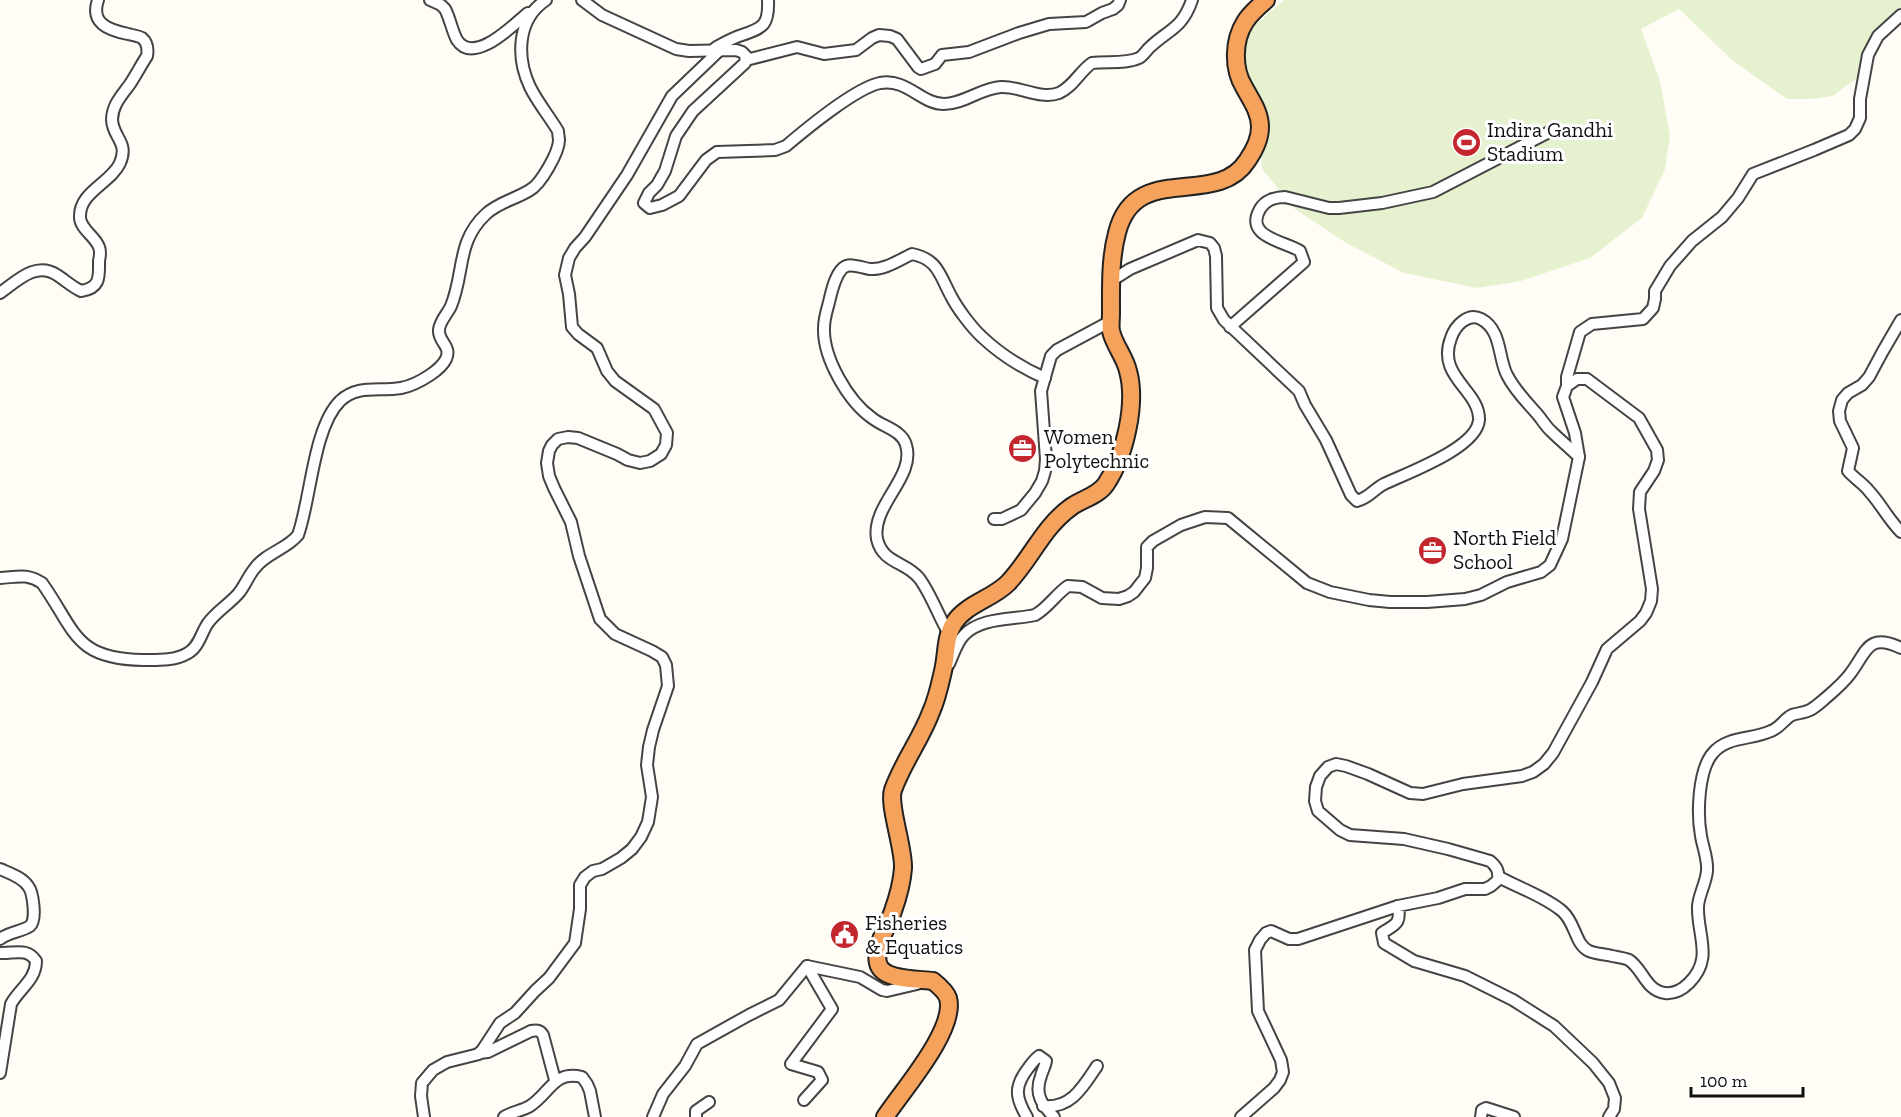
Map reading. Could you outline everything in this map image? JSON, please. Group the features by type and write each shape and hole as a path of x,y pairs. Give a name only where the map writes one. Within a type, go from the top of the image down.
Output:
{"highway":[{"path":"885,1117 935,1047 949,1012 948,997 933,981 901,978 884,973 878,964 878,949 893,911 903,865 891,793 932,711 951,626 961,614 1007,584 1051,525 1072,506 1094,495 1105,486 1110,476 1124,446 1131,385 1127,367 1111,332 1111,281 1117,234 1124,213 1138,200 1165,188 1203,186 1222,180 1247,162 1259,139 1260,126 1258,114 1242,84 1235,60 1238,38 1245,22 1266,0"}],"street":[{"path":"0,292 34,270 55,273 81,291 88,290 97,283 100,275 100,250 81,222 80,212 82,204 92,192 115,173 120,162 123,144 113,125 113,113 118,100 147,56 148,50 142,38 109,28 101,23 96,15 98,0"},
{"path":"430,0 441,4 445,9 458,42 463,46 476,49 489,44 546,0"},
{"path":"582,0 602,15 663,44 682,50 736,50 746,56 746,63 693,111 676,136 664,171 644,203 650,208 662,205 679,196 706,160 717,152 775,150 786,146 844,102 878,83 892,82 943,105 1000,87 1050,96 1062,92 1092,63 1140,57 1179,25 1188,12 1192,0"},
{"path":"478,1053 500,1023 515,1013 549,978 575,943 579,918 580,885 585,877 621,858 641,837 648,822 652,796 646,765 653,730 668,686 666,665 662,657 615,634 600,619 579,556 571,522 554,488 547,462 552,445 558,439 568,437 578,438 640,463 650,461 661,454 666,445 667,433 654,409 615,381 607,371 597,348 572,327 565,275 569,258 627,175 672,96 689,78 713,59 714,51 728,40 754,32 762,27 768,16 768,0"},
{"path":"746,60 796,47 824,54 856,50 879,35 897,39 918,67 924,69 934,64 942,55 969,52 1048,24 1086,22 1102,12 1113,9 1120,0"},
{"path":"0,578 33,577 42,583 77,638 91,650 101,655 124,660 157,660 189,653 207,624 239,593 256,566 295,540 319,446 329,418 339,402 351,393 362,390 398,389 418,382 434,372 447,357 448,350 438,328 451,307 460,262 472,229 487,213 532,189 557,150 560,139 558,131 530,87 523,67 521,46 525,21 535,7"},
{"path":"940,680 963,635 976,626 990,621 1035,615 1068,586 1082,587 1102,598 1119,599 1128,596 1145,578 1147,547 1181,525 1205,517 1228,518 1306,583 1330,592 1390,602 1473,598 1507,582 1541,572 1550,565 1562,539 1579,457 1578,444 1563,397 1580,332 1592,324 1643,319 1649,314 1657,286 1670,266 1692,241 1726,212 1754,174 1850,135 1860,118 1860,99 1868,55 1878,36 1901,15"},
{"path":"1230,327 1304,262 1300,251 1268,237 1257,226 1258,213 1264,203 1278,197 1285,197 1329,208 1339,208 1382,203 1433,192 1552,130"},
{"path":"1111,281 1130,269 1198,240 1210,243 1216,256 1217,308 1230,327 1299,391 1330,447 1351,495 1358,501 1363,500 1384,484 1442,457 1473,436 1479,419 1477,410 1474,400 1452,375 1449,356 1450,339 1457,327 1464,320 1472,317 1480,318 1489,325 1501,352 1505,371 1519,395 1546,426 1579,457"},
{"path":"949,634 919,579 908,569 888,558 878,540 877,527 883,510 905,469 908,448 903,438 868,416 848,393 832,364 827,350 824,327 829,301 838,275 843,268 848,266 882,268 912,254 927,259 934,265 951,298 981,337 1020,366 1045,378"},
{"path":"1901,320 1869,377 1862,385 1848,393 1842,400 1839,411 1840,421 1853,448 1848,471 1867,488 1884,508 1887,517 1901,532"},
{"path":"994,519 1002,519 1021,510 1042,481 1046,459 1041,391 1051,356 1057,350 1111,321"},
{"path":"1241,1117 1274,1088 1283,1072 1281,1060 1258,1011 1255,950 1266,933 1271,932 1289,939 1298,939 1398,906 1438,898 1466,889 1485,889 1498,880 1497,867 1490,861 1404,839 1350,836 1318,811 1315,801 1320,776 1328,767 1336,764 1368,774 1410,793 1416,793 1522,776 1533,772 1553,753 1592,682 1606,649 1640,621 1651,602 1652,589 1639,509 1640,492 1654,471 1658,460 1657,450 1639,418 1587,379 1577,379 1567,386"},
{"path":"1498,877 1563,912 1570,919 1579,941 1587,950 1628,960 1635,965 1654,989 1663,993 1674,993 1686,986 1694,977 1703,960 1698,908 1699,895 1707,873 1707,861 1700,827 1700,783 1712,754 1721,745 1731,740 1750,738 1769,732 1779,728 1791,716 1816,706 1850,675 1863,654 1876,642 1888,642 1901,648"},
{"path":"0,869 22,880 28,886 34,922 29,927 0,939"},
{"path":"1398,906 1400,916 1397,923 1382,933 1384,943 1414,961 1474,981 1513,1000 1554,1026 1593,1063 1609,1083 1615,1098 1614,1109 1609,1117"},
{"path":"0,953 25,952 31,954 36,961 30,980 15,996 11,1004 0,1073"},
{"path":"807,966 860,977 887,991 933,981"},
{"path":"804,1100 822,1080 818,1072 791,1064 832,1009 807,966"},
{"path":"653,1117 663,1094 685,1066 697,1044 779,1000 807,966"},
{"path":"424,1117 422,1083 433,1070 447,1062 488,1052 531,1031 541,1031 555,1080"},
{"path":"1027,1117 1017,1094 1018,1084 1024,1073 1040,1056 1046,1061 1038,1085 1043,1106 1054,1117"},
{"path":"1043,1106 1053,1107 1074,1097 1097,1066"},
{"path":"504,1117 532,1104 555,1080 570,1076 582,1077 588,1084 595,1117"},
{"path":"696,1117 696,1111 709,1102"},
{"path":"1481,1117 1482,1110 1486,1108 1514,1117"}],"green space":[{"name":"Indira Gandhi Stadium","path":"1284,0 1901,0 1901,7 1865,49 1858,77 1833,96 1813,99 1787,99 1732,60 1679,9 1641,29 1660,81 1670,136 1665,169 1642,218 1590,258 1521,281 1477,288 1404,273 1348,244 1295,209 1262,169 1261,148 1267,123 1248,73 1243,48 1254,26"}],"place":[{"name":"Indira Gandhi Stadium","path":"1466,142"},
{"name":"Women Polytechnic","path":"1023,449"},
{"name":"North Field School","path":"1432,550"},
{"name":"Fisheries & Equatics","path":"844,935"}]}
